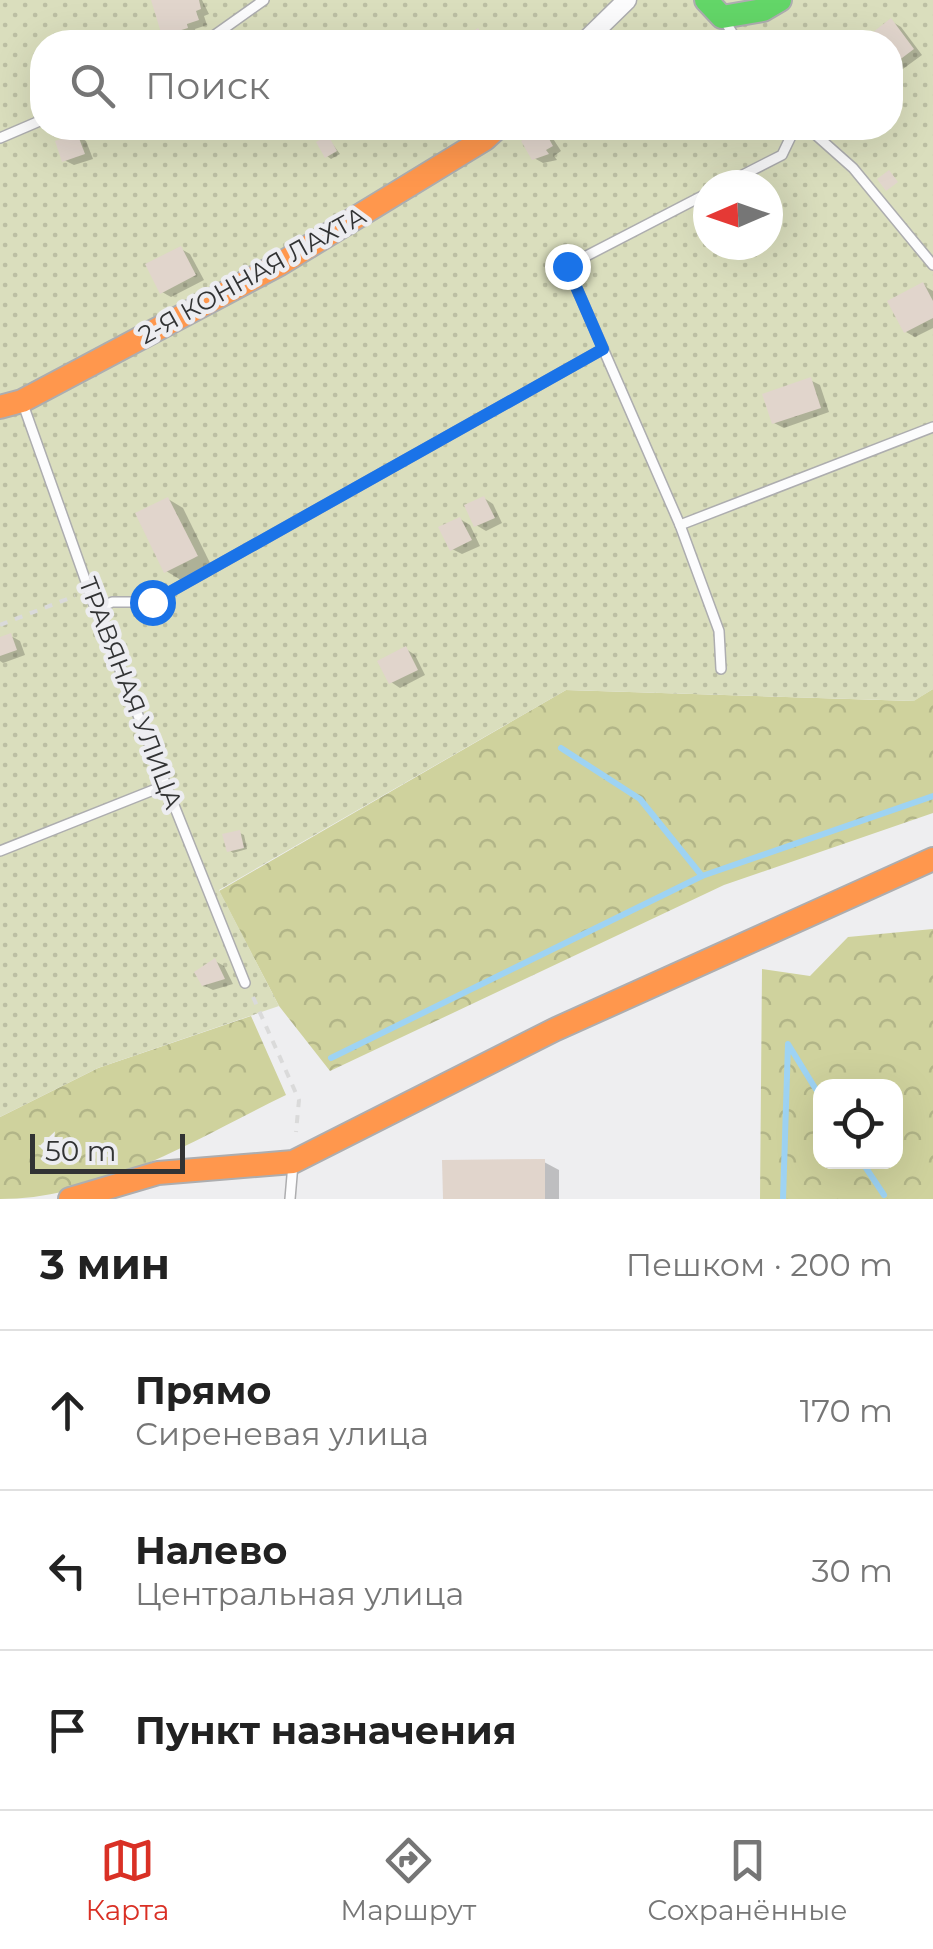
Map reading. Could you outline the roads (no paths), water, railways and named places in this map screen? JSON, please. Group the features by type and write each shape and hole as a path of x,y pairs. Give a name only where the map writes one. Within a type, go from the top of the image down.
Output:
{"street":[{"path":"596,30 627,0"},
{"path":"714,8 763,10 780,0"},
{"name":"2-Я КОННАЯ ЛАХТА","path":"11,404 280,264 483,140"},
{"path":"70,1199 158,1173 293,1162 554,1030 933,859"}],"lane":[{"path":"222,30 264,0"},
{"path":"714,8 730,30"},
{"path":"0,138 30,125"},
{"path":"753,170 782,155 789,140"},
{"path":"822,140 853,168 933,266"},
{"path":"693,201 567,266 680,525 719,632 721,669"},
{"path":"96,610 112,602 152,602 603,349"},
{"name":"ТРАВЯНАЯ УЛИЦА","path":"11,404 90,590 245,983"},
{"path":"680,525 933,426"},
{"path":"0,851 166,785"},
{"path":"290,1199 293,1162"}],"waterway":[{"path":"561,748 640,799 702,876"},
{"path":"331,1058 702,876 933,796"},
{"path":"783,1199 788,1044 813,1085"},
{"path":"867,1169 884,1195"}]}
